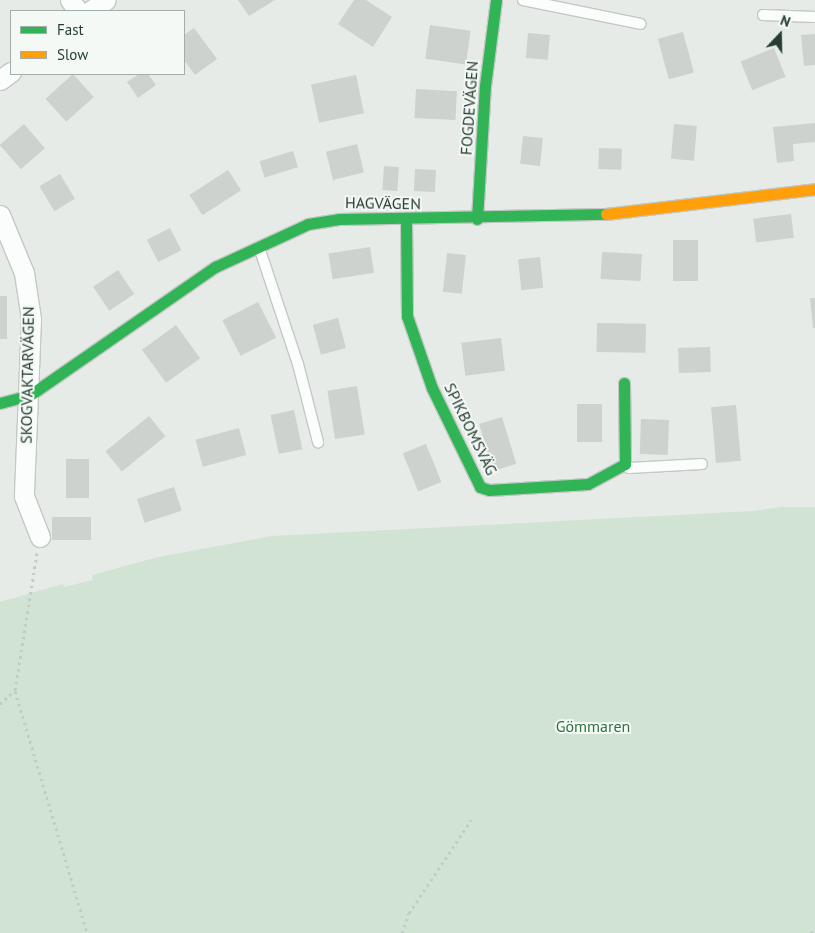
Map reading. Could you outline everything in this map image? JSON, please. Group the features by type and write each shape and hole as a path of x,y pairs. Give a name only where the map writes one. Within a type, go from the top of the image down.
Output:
{"street":[{"path":"91,10 106,0"},
{"name":"FOGDEVÄGEN","path":"478,219 485,86 496,0"},
{"name":"HAGVÄGEN","path":"0,403 30,395 216,267 308,224 339,219 406,221 584,217 815,188"},
{"name":"SKOGVAKTARVÄGEN","path":"0,215 24,273 31,319 30,395 24,496 40,537"},
{"name":"SPIKBOMSVÄG","path":"406,221 407,316 432,388 480,487 489,490 588,484 625,464"},
{"path":"624,383 625,464"}],"lane":[{"path":"523,0 641,24"},
{"path":"763,15 815,17"},
{"path":"258,246 298,364 318,442"},
{"path":"625,464 629,468 702,464"}],"path":[{"path":"40,537 14,691 87,933"},
{"path":"0,704 14,691"},
{"path":"402,933 409,912 471,820"},
{"path":"811,933 815,930"}],"green space":[{"name":"Gömmaren","path":"782,507 815,507 815,933 0,933 0,602 63,584 64,587 93,580 92,575 158,557 272,536 753,511"}],"building":[{"path":"238,0 275,0 249,16"},
{"path":"354,0 366,0 392,17 373,47 338,24"},
{"path":"430,25 471,31 466,64 425,59"},
{"path":"194,28 217,59 195,75 185,61 185,34"},
{"path":"683,32 694,73 669,79 658,39"},
{"path":"528,33 550,35 548,60 526,58"},
{"path":"815,34 815,65 804,66 801,35"},
{"path":"774,48 786,77 752,90 741,61"},
{"path":"74,75 94,97 66,122 46,99"},
{"path":"138,75 149,75 156,85 138,98 127,82"},
{"path":"356,75 364,113 319,123 311,85"},
{"path":"416,89 457,91 455,120 414,118"},
{"path":"815,123 815,142 793,144 794,161 777,163 773,127"},
{"path":"24,124 45,148 21,169 0,145"},
{"path":"674,124 697,126 694,161 671,159"},
{"path":"523,136 543,138 540,166 520,164"},
{"path":"357,144 364,172 333,180 326,152"},
{"path":"599,148 622,149 621,170 598,169"},
{"path":"293,151 298,167 264,177 260,161"},
{"path":"384,166 399,167 397,191 382,190"},
{"path":"415,169 436,170 435,192 414,191"},
{"path":"228,170 241,190 202,215 189,195"},
{"path":"60,174 75,199 54,211 39,186"},
{"path":"791,214 794,238 756,242 753,219"},
{"path":"170,228 181,250 158,262 147,240"},
{"path":"673,240 698,240 698,281 673,281"},
{"path":"370,247 374,273 333,279 329,254"},
{"path":"602,252 642,254 641,281 601,279"},
{"path":"447,253 466,255 462,294 443,292"},
{"path":"540,257 543,288 521,290 518,259"},
{"path":"118,270 134,294 109,311 93,287"},
{"path":"0,296 7,296 7,339 0,339"},
{"path":"810,298 815,298 815,328 813,328"},
{"path":"258,302 276,338 241,356 222,320"},
{"path":"338,318 346,348 321,355 313,325"},
{"path":"597,323 646,324 645,353 596,352"},
{"path":"176,325 200,358 166,383 142,350"},
{"path":"501,338 505,371 465,376 461,343"},
{"path":"710,347 711,372 679,373 678,348"},
{"path":"357,386 365,434 335,439 327,391"},
{"path":"577,404 602,404 602,442 577,442"},
{"path":"736,405 741,461 716,463 711,407"},
{"path":"294,410 302,449 279,454 271,415"},
{"path":"149,416 165,436 122,471 105,451"},
{"path":"502,417 516,464 493,471 479,424"},
{"path":"641,419 669,420 668,455 640,454"},
{"path":"239,428 246,455 203,467 196,440"},
{"path":"426,444 441,482 418,491 403,453"},
{"path":"66,459 89,459 89,498 66,498"},
{"path":"174,487 182,511 145,523 137,499"},
{"path":"52,517 91,517 91,540 52,540"}],"traffic: fast":[{"path":"477,219 485,86 496,0"},
{"path":"0,403 30,395 215,267 308,224 339,219 606,214"},
{"path":"406,221 407,316 432,388 480,487 489,490 588,484 625,464 624,383"}],"traffic: slow":[{"path":"606,214 815,189"}]}
